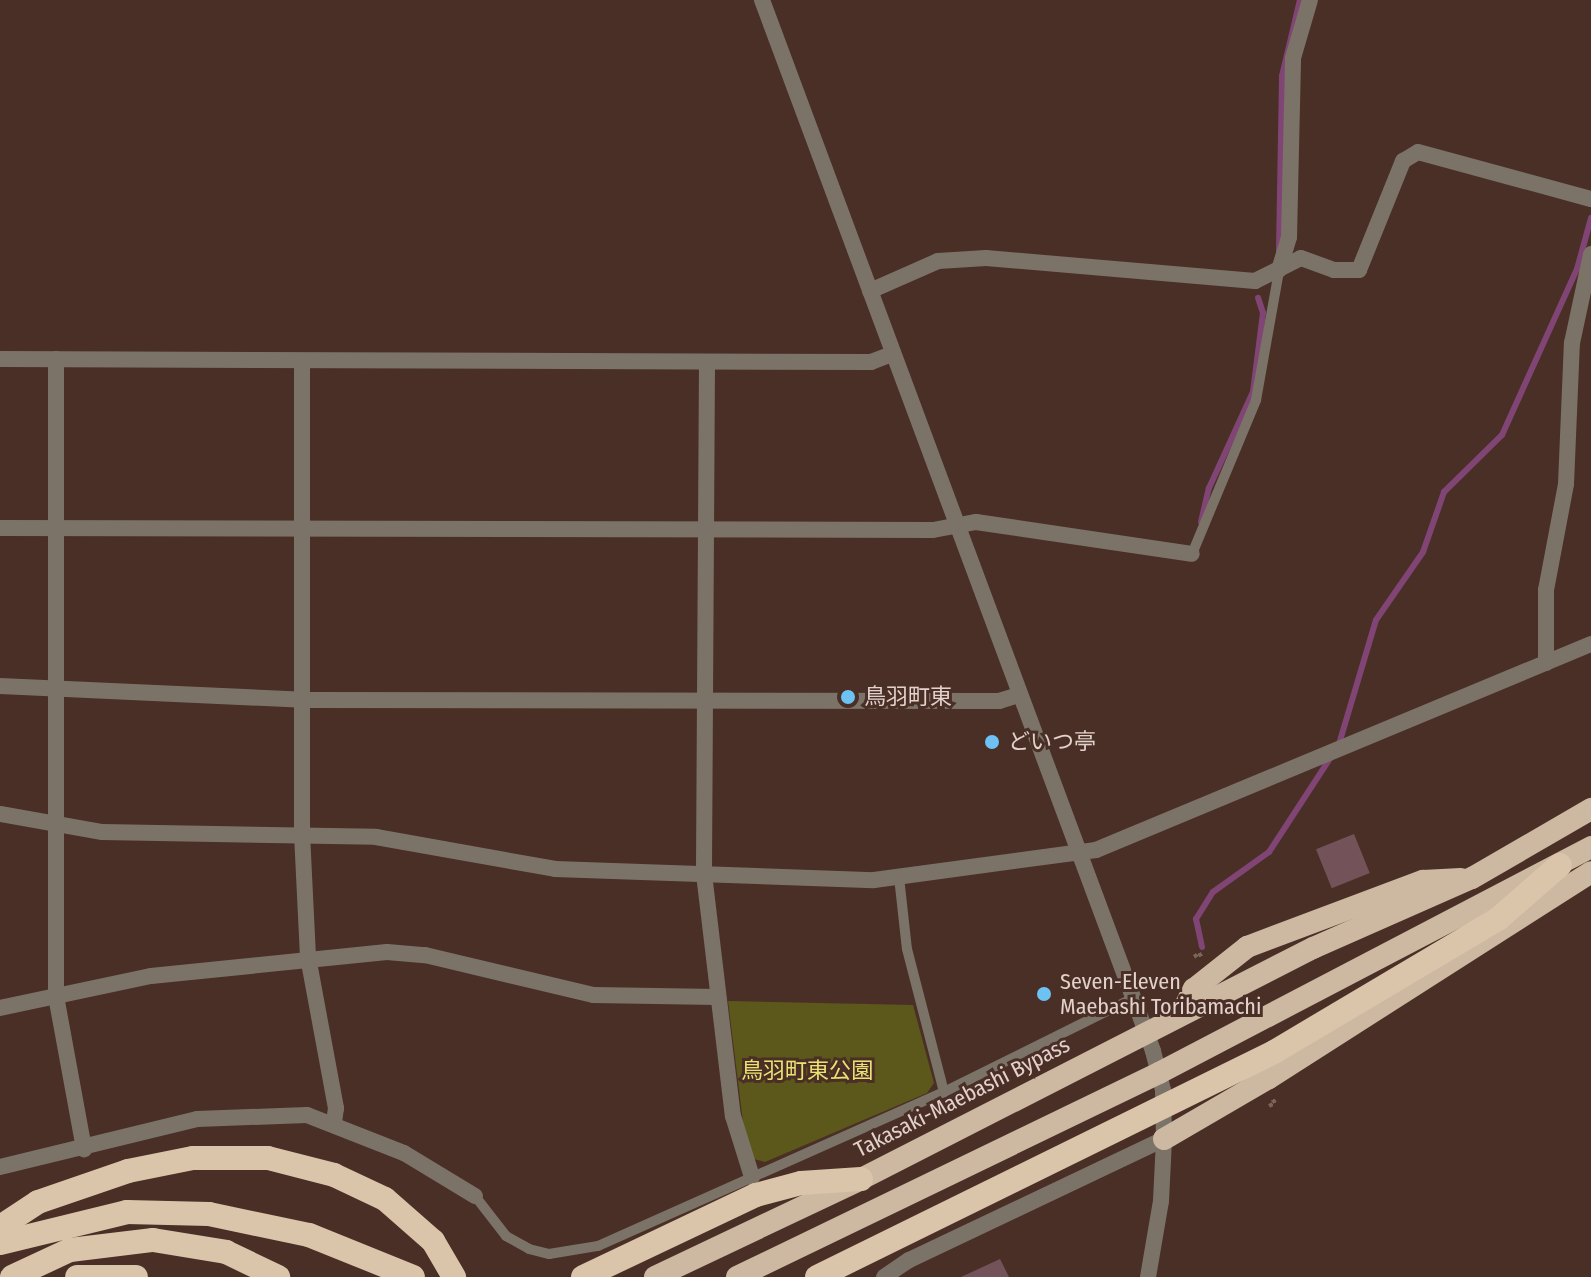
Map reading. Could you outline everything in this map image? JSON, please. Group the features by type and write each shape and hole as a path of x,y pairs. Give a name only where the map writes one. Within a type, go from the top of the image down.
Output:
{"highway":[{"name":"Takasaki-Maebashi Bypass","path":"655,1277 861,1179 1146,1031 1472,878 1591,809"},
{"path":"737,1277 1159,1073 1591,847"},
{"path":"817,1277 1164,1110 1274,1052 1498,919 1560,865"},
{"path":"1164,1139 1269,1078 1591,872"},
{"path":"1181,1014 1194,989 1247,947 1423,881 1472,878"},
{"path":"0,1227 38,1202 101,1179 160,1163 231,1156 300,1164 355,1183 404,1212 433,1241 454,1277"},
{"path":"583,1277 756,1195 801,1183 861,1179"},
{"path":"0,1243 127,1212 209,1214 309,1235 413,1277"},
{"path":"12,1277 70,1250 153,1240 226,1252 278,1277"},
{"path":"77,1277 136,1277"}],"street":[{"path":"762,0 1159,1073 1164,1110 1161,1201 1148,1277"},
{"path":"1279,271 1289,237 1293,58 1310,0"},
{"path":"870,291 938,261 986,258 1255,281 1301,258 1334,270 1359,270 1403,161 1418,152 1591,199"},
{"path":"1546,663 1545,604 1566,484 1572,343 1591,254"},
{"path":"0,359 871,362 892,354"},
{"path":"56,359 56,996 84,1149"},
{"path":"302,362 302,834 308,957 336,1108 334,1122"},
{"path":"707,362 704,874 733,1116 752,1177"},
{"path":"0,528 933,530 956,525 1034,527 1192,554"},
{"path":"0,814 55,827 405,840 555,869 899,877 1079,853 1314,762 1591,644"},
{"path":"0,686 303,700 999,701 1019,695"},
{"path":"0,1008 151,976 308,957 417,954 593,995 717,997"},
{"path":"0,1167 228,1115 307,1115 334,1122 433,1167 475,1196"},
{"path":"886,1277 909,1260 1164,1139"}],"lane":[{"path":"1192,554 1256,400 1279,271"},
{"path":"899,877 907,949 944,1092"},
{"path":"475,1196 518,1245 549,1254 598,1246 944,1092 1133,998"}],"green space":[{"name":"鳥羽町東公園","path":"728,1001 913,1005 934,1083 927,1093 765,1162 754,1159 744,1130"}],"building":[{"path":"1354,834 1370,873 1332,888 1316,849"},
{"path":"1000,1259 1009,1277 961,1277"}],"waterway":[{"path":"1279,250 1282,76 1300,0"},
{"path":"1339,744 1376,620 1423,552 1444,492 1502,435 1577,269 1591,218"},
{"path":"1201,522 1209,488 1253,392 1263,313 1258,298"},
{"path":"1202,947 1196,919 1213,892 1269,852 1331,757"}],"place":[{"name":"鳥羽町東","path":"848,697"},
{"name":"どいつ亭","path":"992,742"},
{"name":"Seven-Eleven Maebashi Toribamachi","path":"1044,994"}]}
